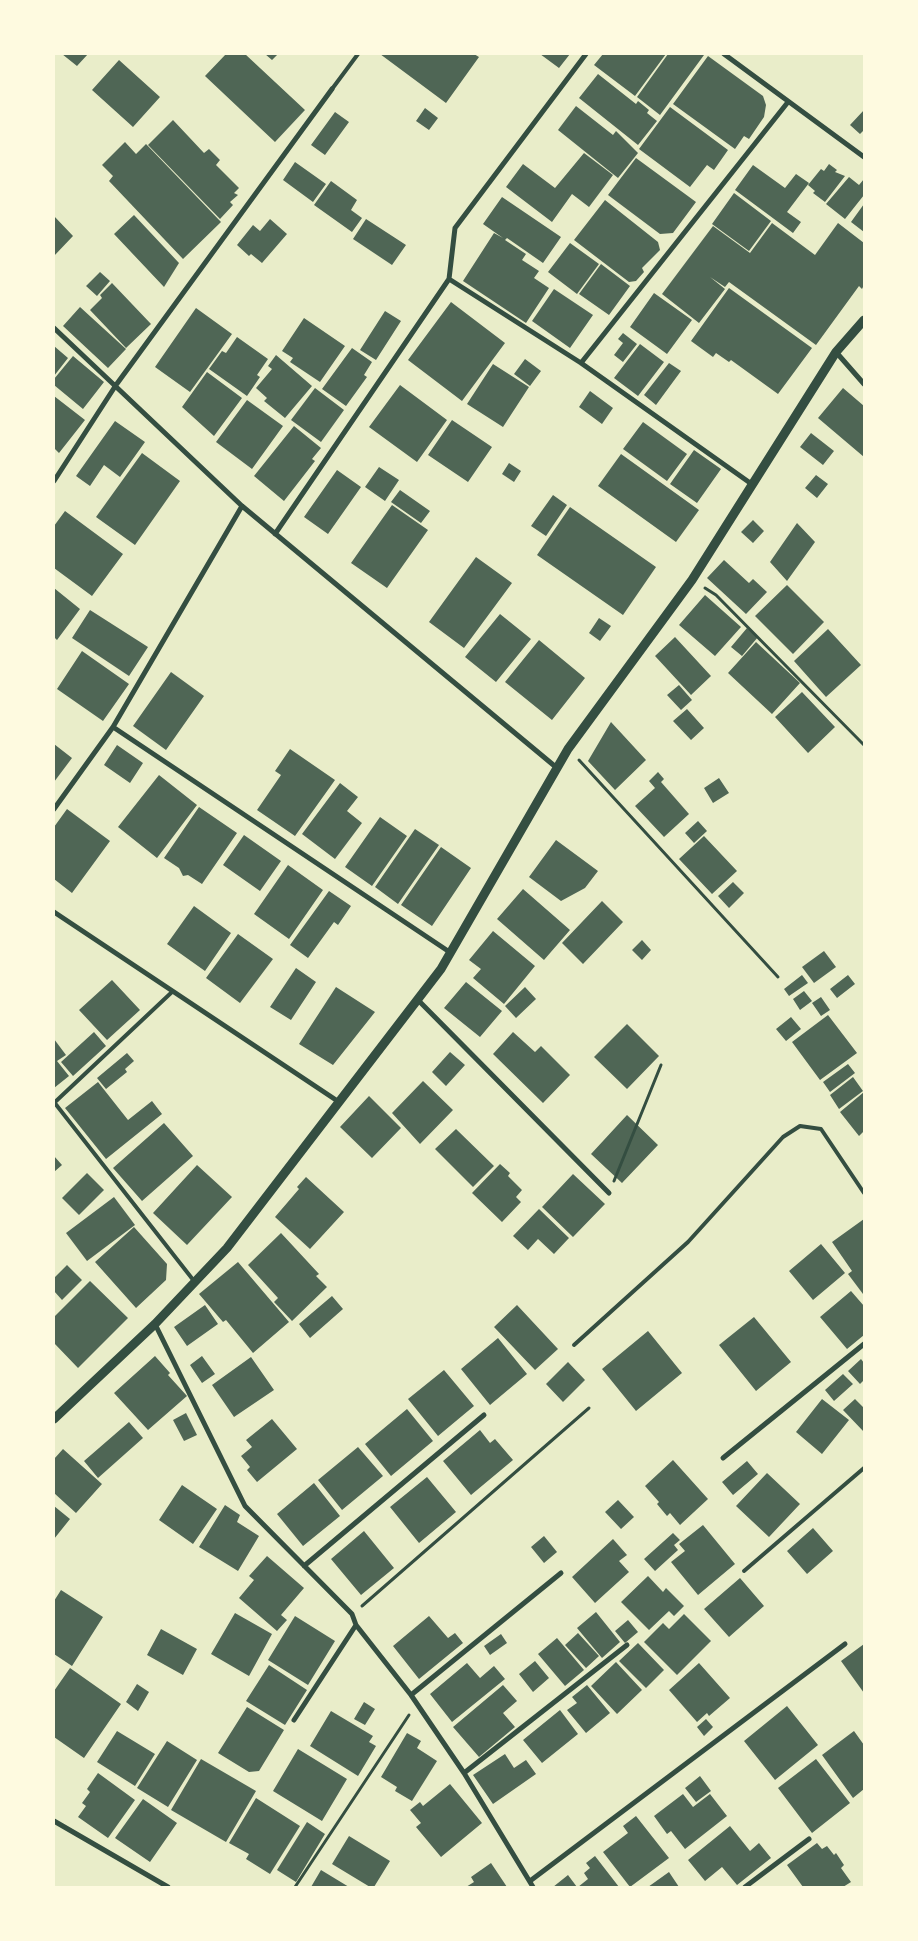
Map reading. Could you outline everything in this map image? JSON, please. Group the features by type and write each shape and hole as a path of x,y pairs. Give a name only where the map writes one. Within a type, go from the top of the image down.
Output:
{"street":[{"path":"276,534 449,279 455,228 586,54"},
{"path":"724,54 864,157"},
{"path":"54,481 116,385 332,89"},
{"path":"581,363 788,102"},
{"path":"449,279 581,363 753,486"},
{"path":"54,1419 155,1324 227,1248 418,1000 451,953 568,749 692,580 836,352 864,320"},
{"path":"54,328 242,506 557,768"},
{"path":"836,352 864,384"},
{"path":"54,809 113,727 242,506"},
{"path":"113,727 451,953"},
{"path":"54,912 339,1102"},
{"path":"418,1000 609,1193"},
{"path":"155,1324 246,1506 352,1614 356,1624 411,1695 464,1773 533,1887"},
{"path":"723,1458 864,1344"},
{"path":"304,1566 484,1415"},
{"path":"411,1695 561,1573"},
{"path":"294,1720 356,1624"},
{"path":"530,1882 845,1644"},
{"path":"464,1773 627,1645"},
{"path":"54,1821 168,1887"},
{"path":"745,1887 809,1839"}],"lane":[{"path":"332,89 358,54"},
{"path":"172,992 54,1102 195,1282"},
{"path":"574,1345 688,1242 783,1137 800,1126 821,1129 864,1193"},
{"path":"744,1570 864,1468"}],"path":[{"path":"692,580 716,595 864,745"},
{"path":"568,749 778,977"},
{"path":"609,1193 661,1065"},
{"path":"352,1614 589,1408"},
{"path":"295,1887 416,1704"}],"building":[{"path":"62,54 88,54 77,66"},
{"path":"226,54 245,54 305,110 275,142 205,76"},
{"path":"265,54 278,54 272,60"},
{"path":"380,54 474,54 479,57 446,103"},
{"path":"540,54 570,54 559,68"},
{"path":"603,54 666,54 635,96 594,65"},
{"path":"668,54 704,55 660,115 637,97"},
{"path":"708,56 763,96 766,105 764,117 749,139 744,136 735,149 673,104"},
{"path":"119,60 160,97 133,127 92,90"},
{"path":"598,74 636,104 638,101 649,110 647,113 657,121 638,145 579,98"},
{"path":"576,106 613,135 616,131 638,153 618,178 558,130"},
{"path":"670,107 728,150 714,170 707,165 690,187 639,149"},
{"path":"425,108 438,118 429,130 416,121"},
{"path":"864,110 864,130 860,134 850,125"},
{"path":"335,112 349,122 325,155 311,145"},
{"path":"173,120 204,153 209,149 220,160 216,165 239,188 234,193 238,195 230,202 233,205 220,219 148,145"},
{"path":"125,142 136,154 146,144 221,222 183,259 109,181 113,176 102,165"},
{"path":"584,153 613,175 589,207 572,194 552,222 506,187 523,164 555,188"},
{"path":"636,158 696,202 673,233 660,234 608,195"},
{"path":"295,162 326,184 313,202 283,180"},
{"path":"829,164 837,170 835,172 845,176 825,202 813,193 815,191 808,185 821,169 824,171"},
{"path":"753,165 785,188 796,174 809,183 787,212 801,222 793,233 735,190"},
{"path":"849,177 859,185 864,179 864,195 845,219 826,204"},
{"path":"331,181 357,200 351,210 362,218 352,232 314,205"},
{"path":"734,193 771,221 749,251 712,224"},
{"path":"502,197 561,237 543,263 507,238 505,240 526,254 522,260 539,271 534,278 549,288 526,323 463,281 494,233 503,238 483,224"},
{"path":"605,200 658,242 660,250 642,268 644,272 636,281 629,282 574,240"},
{"path":"864,204 864,232 851,222"},
{"path":"134,215 179,263 164,287 114,234"},
{"path":"54,216 73,236 54,256"},
{"path":"270,219 287,234 262,263 251,254 249,256 237,245 253,225 260,231"},
{"path":"366,219 406,245 392,265 353,239"},
{"path":"772,223 815,255 838,223 864,243 864,285 862,289 859,286 816,345 729,282 725,287 710,277 725,289 699,323 662,294 713,226 750,253"},
{"path":"570,243 599,264 577,294 548,272"},
{"path":"601,264 630,286 609,315 579,294"},
{"path":"100,272 110,281 97,296 86,286"},
{"path":"112,283 151,324 126,348 90,310 102,298 100,295"},
{"path":"729,288 812,348 778,394 731,360 729,362 716,353 713,357 691,341"},
{"path":"554,289 593,315 570,348 532,321"},
{"path":"654,293 692,320 667,354 630,327"},
{"path":"451,302 505,343 462,401 408,360"},
{"path":"80,307 126,349 108,368 63,326"},
{"path":"196,308 232,334 190,392 155,367"},
{"path":"385,311 401,321 376,360 360,350"},
{"path":"304,318 345,346 320,382 290,362 293,358 282,351"},
{"path":"623,333 637,344 623,362 614,355 623,343 618,339"},
{"path":"237,337 268,359 257,375 260,377 247,396 209,369 222,351 226,353"},
{"path":"640,344 664,362 638,396 614,378"},
{"path":"54,346 68,358 54,376"},
{"path":"352,348 372,362 364,375 367,377 346,406 322,389"},
{"path":"276,355 312,386 285,418 264,401 267,398 256,388 272,369 268,366"},
{"path":"73,356 104,382 83,409 54,385 54,379"},
{"path":"525,359 541,371 530,386 514,374"},
{"path":"669,363 681,371 656,405 644,395"},
{"path":"493,364 529,387 503,427 467,404"},
{"path":"207,372 242,398 214,436 182,407"},
{"path":"400,385 447,420 417,462 369,427"},
{"path":"315,388 344,410 321,442 291,420"},
{"path":"843,388 864,406 864,457 818,418"},
{"path":"590,391 613,408 602,424 579,407"},
{"path":"54,396 85,420 59,453 54,448"},
{"path":"247,400 283,426 252,469 216,442"},
{"path":"452,420 492,447 468,482 428,455"},
{"path":"115,421 145,442 120,477 104,465 90,486 76,476"},
{"path":"643,422 687,454 667,481 623,449"},
{"path":"294,426 321,448 312,459 315,461 284,501 254,476"},
{"path":"811,433 834,451 823,465 800,447"},
{"path":"694,450 721,469 697,503 670,484"},
{"path":"142,453 180,481 135,545 96,517"},
{"path":"621,454 699,510 676,542 598,486"},
{"path":"509,463 521,471 514,482 502,474"},
{"path":"379,467 399,480 385,501 365,487"},
{"path":"337,470 361,487 328,534 304,517"},
{"path":"816,475 828,484 817,498 805,488"},
{"path":"400,490 430,511 421,523 391,502"},
{"path":"553,495 567,505 546,536 531,526"},
{"path":"392,505 428,530 387,588 351,563"},
{"path":"570,507 656,567 623,615 537,555"},
{"path":"65,511 123,554 92,596 54,568 54,526"},
{"path":"753,520 764,531 753,543 741,532"},
{"path":"797,523 815,542 787,581 770,562"},
{"path":"476,557 512,583 464,648 429,622"},
{"path":"724,560 749,583 753,579 767,592 746,614 707,578"},
{"path":"787,585 824,622 793,654 755,616"},
{"path":"54,588 80,609 57,640 54,637"},
{"path":"705,595 741,627 715,656 679,625"},
{"path":"90,610 148,647 129,676 72,638"},
{"path":"500,614 531,639 496,682 465,657"},
{"path":"599,618 611,626 600,641 589,633"},
{"path":"747,628 758,637 742,656 731,647"},
{"path":"828,629 861,665 826,697 794,661"},
{"path":"675,637 711,676 691,695 655,656"},
{"path":"539,640 585,678 552,720 505,682"},
{"path":"756,642 800,683 772,714 728,673"},
{"path":"82,651 129,684 103,721 57,689"},
{"path":"171,672 204,696 166,750 133,726"},
{"path":"679,685 692,700 681,710 667,695"},
{"path":"802,692 835,727 808,753 775,717"},
{"path":"687,709 704,728 691,740 673,721"},
{"path":"611,722 646,760 615,790 588,761"},
{"path":"54,744 72,758 54,782"},
{"path":"117,745 143,763 130,783 104,765"},
{"path":"290,749 335,780 295,836 257,810 281,775 275,771"},
{"path":"658,772 664,779 661,782 689,814 664,837 635,806 655,788 649,781"},
{"path":"159,775 197,805 157,858 118,827"},
{"path":"719,778 729,793 713,803 704,788"},
{"path":"340,783 358,797 347,811 362,823 335,859 302,834"},
{"path":"199,807 237,833 202,884 188,875 183,876 179,868 164,858"},
{"path":"67,809 110,841 72,893 54,879 54,827"},
{"path":"380,817 407,836 372,886 345,867"},
{"path":"698,821 707,831 694,843 685,833"},
{"path":"415,829 439,845 398,904 375,887"},
{"path":"244,835 281,861 260,891 223,865"},
{"path":"704,836 737,871 712,894 679,859"},
{"path":"556,840 598,871 585,888 561,901 529,877"},
{"path":"441,847 471,868 432,926 401,905"},
{"path":"288,865 323,890 289,939 254,914"},
{"path":"733,882 744,893 729,908 718,896"},
{"path":"523,889 570,930 544,960 497,919"},
{"path":"329,891 351,906 338,925 334,922 308,958 290,945"},
{"path":"602,901 623,922 583,964 562,943"},
{"path":"194,906 231,933 205,971 167,944"},
{"path":"493,931 535,966 504,1004 473,978 481,969 469,960"},
{"path":"238,934 273,959 240,1003 206,978"},
{"path":"642,940 651,950 642,960 632,950"},
{"path":"824,951 836,967 814,983 802,967"},
{"path":"296,968 316,982 291,1020 270,1007"},
{"path":"802,975 808,983 789,996 784,989"},
{"path":"848,975 855,984 837,998 830,989"},
{"path":"112,980 140,1010 107,1040 79,1010"},
{"path":"466,982 502,1011 480,1037 444,1008"},
{"path":"336,987 375,1012 333,1065 299,1044"},
{"path":"525,987 536,999 516,1018 505,1006"},
{"path":"804,991 812,1001 800,1010 793,999"},
{"path":"821,997 830,1010 821,1016 812,1003"},
{"path":"828,1015 857,1053 820,1080 792,1042"},
{"path":"791,1017 801,1029 786,1041 776,1029"},
{"path":"627,1024 659,1056 627,1089 594,1057"},
{"path":"94,1032 106,1046 73,1076 61,1062"},
{"path":"513,1032 535,1052 541,1046 570,1075 543,1103 493,1054"},
{"path":"54,1039 66,1055 57,1061 69,1076 54,1088"},
{"path":"450,1052 465,1065 446,1086 432,1072"},
{"path":"127,1053 134,1061 125,1069 127,1072 106,1089 97,1078"},
{"path":"848,1064 855,1073 830,1092 823,1082"},
{"path":"853,1077 863,1091 839,1109 830,1095"},
{"path":"423,1081 453,1110 420,1144 392,1113"},
{"path":"98,1082 128,1120 152,1101 162,1114 106,1159 65,1108"},
{"path":"864,1092 864,1131 859,1136 840,1112"},
{"path":"369,1096 401,1128 372,1158 340,1127"},
{"path":"627,1115 658,1145 622,1183 591,1154"},
{"path":"164,1123 193,1156 142,1201 113,1168"},
{"path":"456,1129 494,1166 473,1187 435,1149"},
{"path":"54,1156 62,1165 54,1172"},
{"path":"500,1164 510,1173 508,1176 522,1190 516,1197 521,1202 502,1222 472,1193"},
{"path":"197,1165 232,1197 187,1245 153,1213"},
{"path":"87,1173 104,1190 79,1215 62,1198"},
{"path":"573,1174 605,1204 573,1237 542,1207"},
{"path":"306,1177 344,1212 310,1249 275,1217 299,1189 297,1187"},
{"path":"114,1197 135,1225 87,1261 66,1233"},
{"path":"539,1209 569,1238 554,1254 538,1239 528,1250 513,1236"},
{"path":"864,1219 863,1294 848,1274 852,1271 832,1242"},
{"path":"134,1227 167,1264 166,1280 136,1308 95,1262"},
{"path":"281,1233 319,1274 316,1276 327,1287 292,1321 274,1302 278,1298 248,1265"},
{"path":"821,1244 845,1273 813,1300 789,1271"},
{"path":"238,1262 289,1322 253,1353 226,1320 223,1322 199,1294"},
{"path":"67,1265 82,1280 62,1300 54,1291 54,1278"},
{"path":"90,1281 128,1318 78,1368 54,1343 54,1317"},
{"path":"851,1291 864,1306 864,1335 847,1349 820,1317"},
{"path":"332,1296 343,1309 310,1338 299,1324"},
{"path":"205,1305 218,1324 187,1346 174,1327"},
{"path":"517,1305 558,1349 535,1370 494,1327"},
{"path":"754,1317 791,1362 756,1391 719,1345"},
{"path":"648,1331 682,1373 636,1411 602,1369"},
{"path":"498,1338 527,1374 490,1405 461,1369"},
{"path":"155,1356 170,1373 168,1375 187,1396 148,1430 114,1393"},
{"path":"202,1356 215,1374 202,1383 190,1365"},
{"path":"251,1357 274,1390 234,1417 212,1385"},
{"path":"861,1359 864,1363 864,1380 860,1384 848,1371"},
{"path":"568,1362 585,1380 563,1402 546,1384"},
{"path":"444,1370 474,1406 438,1436 408,1399"},
{"path":"843,1374 853,1384 834,1401 825,1390"},
{"path":"822,1399 849,1420 822,1454 796,1432"},
{"path":"855,1399 864,1408 864,1432 843,1410"},
{"path":"407,1409 433,1441 391,1476 365,1444"},
{"path":"186,1413 197,1435 184,1441 173,1420"},
{"path":"272,1419 297,1449 257,1482 247,1470 250,1467 241,1456 252,1447 246,1440"},
{"path":"129,1422 143,1438 98,1478 84,1461"},
{"path":"480,1430 490,1443 495,1439 513,1460 471,1495 443,1461"},
{"path":"358,1447 383,1476 342,1510 318,1480"},
{"path":"63,1449 102,1484 76,1513 54,1493 54,1459"},
{"path":"673,1460 708,1499 680,1525 670,1513 667,1516 657,1504 659,1502 645,1486"},
{"path":"747,1461 758,1474 733,1495 722,1482"},
{"path":"767,1473 800,1504 769,1537 736,1506"},
{"path":"427,1477 456,1512 419,1543 390,1507"},
{"path":"314,1483 340,1516 303,1546 277,1514"},
{"path":"182,1485 217,1509 193,1544 159,1520"},
{"path":"618,1500 634,1517 621,1529 605,1512"},
{"path":"225,1505 240,1515 237,1522 259,1536 238,1571 199,1547"},
{"path":"54,1506 70,1519 54,1539"},
{"path":"703,1525 735,1564 698,1595 671,1562 685,1551 679,1544"},
{"path":"813,1528 833,1551 807,1574 787,1551"},
{"path":"364,1531 394,1568 361,1595 331,1559"},
{"path":"673,1533 680,1540 674,1545 678,1550 655,1571 644,1559"},
{"path":"544,1536 557,1552 544,1563 531,1547"},
{"path":"613,1539 627,1555 619,1561 629,1572 595,1603 572,1577"},
{"path":"267,1556 304,1588 281,1615 287,1620 277,1631 239,1598 254,1580 249,1576"},
{"path":"648,1576 663,1592 666,1588 684,1606 674,1616 669,1611 649,1630 621,1602"},
{"path":"740,1578 764,1606 729,1637 704,1609"},
{"path":"61,1590 103,1617 72,1666 54,1654 54,1601"},
{"path":"596,1612 620,1642 602,1658 577,1628"},
{"path":"235,1613 272,1634 249,1676 211,1654"},
{"path":"684,1614 711,1641 677,1675 644,1642 663,1623 669,1629"},
{"path":"295,1616 335,1641 308,1685 268,1660"},
{"path":"429,1616 448,1638 455,1633 463,1643 419,1679 393,1646"},
{"path":"628,1620 638,1632 625,1643 615,1631"},
{"path":"161,1629 197,1649 183,1675 147,1655"},
{"path":"578,1633 599,1656 586,1668 565,1645"},
{"path":"501,1634 507,1643 490,1655 484,1646"},
{"path":"557,1638 584,1670 565,1686 538,1654"},
{"path":"638,1643 664,1670 646,1688 619,1661"},
{"path":"864,1644 864,1693 841,1661"},
{"path":"535,1661 549,1678 533,1692 519,1674"},
{"path":"616,1662 642,1690 617,1714 591,1686"},
{"path":"467,1663 480,1678 494,1666 505,1679 452,1722 430,1694"},
{"path":"699,1663 730,1698 709,1716 707,1713 697,1722 669,1690"},
{"path":"269,1665 307,1690 285,1725 246,1701"},
{"path":"70,1668 121,1704 84,1758 54,1737 54,1691"},
{"path":"137,1684 149,1692 138,1711 126,1702"},
{"path":"503,1685 517,1701 503,1713 515,1727 479,1757 453,1727"},
{"path":"587,1685 610,1713 586,1733 567,1710 577,1703 572,1697"},
{"path":"364,1702 375,1709 365,1725 354,1719"},
{"path":"787,1706 818,1745 775,1780 744,1741"},
{"path":"247,1707 284,1730 259,1771 249,1772 218,1753"},
{"path":"560,1710 578,1734 542,1763 523,1740"},
{"path":"331,1711 373,1736 369,1742 376,1746 358,1776 310,1746"},
{"path":"706,1719 713,1727 704,1736 697,1727"},
{"path":"117,1731 155,1754 135,1786 97,1762"},
{"path":"854,1731 864,1745 864,1789 853,1798 822,1755"},
{"path":"407,1733 421,1741 417,1748 437,1761 412,1801 395,1791 397,1787 381,1777"},
{"path":"167,1741 197,1760 168,1807 137,1788"},
{"path":"298,1749 347,1779 322,1821 273,1791"},
{"path":"505,1754 514,1768 526,1760 536,1774 493,1804 473,1775"},
{"path":"201,1759 256,1791 226,1842 171,1810"},
{"path":"816,1759 850,1803 812,1833 778,1788"},
{"path":"98,1773 135,1800 108,1838 78,1817 86,1806 82,1803 90,1792 87,1789"},
{"path":"700,1776 711,1791 696,1802 685,1788"},
{"path":"450,1784 482,1823 441,1857 416,1827 421,1823 410,1810 420,1802 423,1806"},
{"path":"683,1794 693,1807 710,1794 727,1816 685,1849 671,1831 667,1834 654,1816"},
{"path":"256,1798 300,1826 270,1874 246,1859 249,1854 229,1843"},
{"path":"143,1799 177,1823 150,1862 115,1838"},
{"path":"636,1816 669,1858 630,1887 603,1852 628,1833 623,1826"},
{"path":"307,1822 325,1834 296,1882 277,1870"},
{"path":"730,1826 750,1851 759,1843 771,1858 737,1885 722,1867 705,1881 688,1860"},
{"path":"349,1836 390,1861 374,1887 370,1887 332,1864"},
{"path":"817,1843 822,1849 827,1846 834,1855 836,1853 844,1865 841,1868 851,1882 843,1887 803,1887 787,1865"},
{"path":"595,1856 619,1887 578,1887 588,1879 584,1873 590,1868 586,1863"},
{"path":"491,1863 507,1887 466,1887 474,1882 471,1877"},
{"path":"321,1870 349,1887 311,1887"},
{"path":"669,1872 679,1887 648,1887"},
{"path":"568,1875 577,1887 553,1887"}]}
